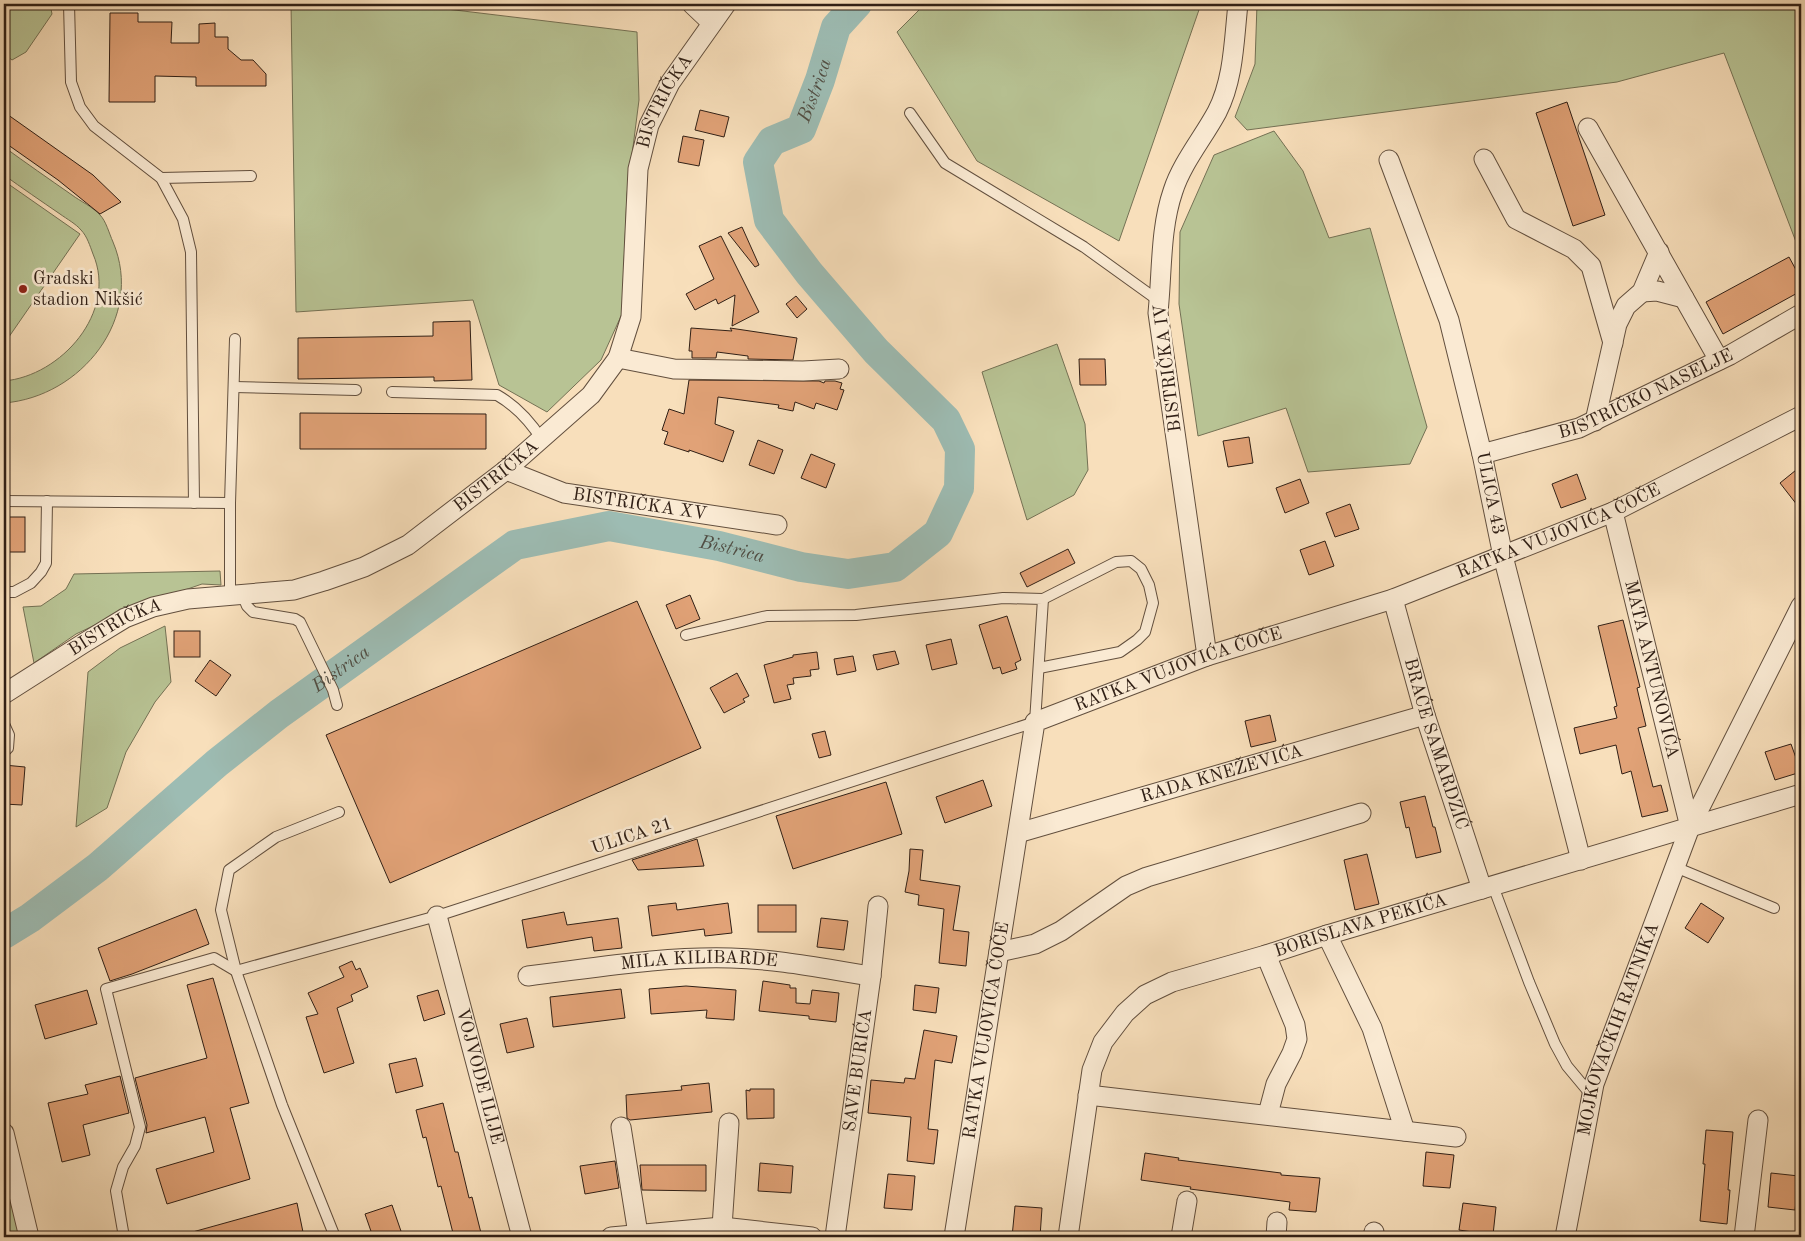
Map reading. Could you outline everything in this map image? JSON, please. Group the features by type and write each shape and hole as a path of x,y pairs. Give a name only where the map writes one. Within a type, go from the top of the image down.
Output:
{"street":[{"path":"692,4 712,23"},
{"name":"BISTRIČKA","path":"4,694 126,618 153,607 188,599 294,590 364,568 408,545 506,470 542,440 590,395 618,358 631,317 638,169 649,125 670,83 726,4"},
{"name":"BISTRIČKA IV","path":"1207,656 1158,313 1166,222 1172,193 1178,177 1218,110 1230,78 1238,4"},
{"path":"1588,128 1719,360"},
{"path":"1484,159 1516,218 1574,248 1591,266 1613,343"},
{"name":"ULICA 43","path":"1389,160 1449,320 1482,454 1503,556 1581,860"},
{"path":"1595,420 1617,324 1626,306 1642,292 1659,252"},
{"path":"1642,292 1657,291 1684,298"},
{"name":"BISTRIČKO NASELJE","path":"1482,454 1580,428 1719,360 1801,314"},
{"path":"618,358 674,369 803,371 839,369"},
{"name":"RATKA VUJOVIĆA ČOČE","path":"954,1237 1035,722 1207,656 1393,599 1503,556 1613,512 1801,416"},
{"name":"BISTRIČKA XV","path":"506,470 564,493 777,526"},
{"name":"MATA ANTUNOVIĆA","path":"1613,512 1690,827"},
{"name":"BRAĆE SAMARDZIĆ","path":"1393,599 1425,714 1488,887"},
{"name":"MOJKOVAČKIH RATNIKA","path":"1565,1237 1594,1084 1675,867 1690,827 1801,606"},
{"name":"RADA KNEŽEVIĆA","path":"1018,833 1425,714"},
{"name":"BORISLAVA PEKIĆA","path":"1068,1237 1092,1070 1103,1042 1125,1013 1145,994 1172,982 1801,794"},
{"path":"999,952 1034,944 1062,931 1126,886 1147,877 1361,813"},
{"name":"SAVE BURIĆA","path":"835,1237 871,976 878,906"},
{"name":"VOJVODE ILIJE","path":"437,916 522,1237"},
{"path":"1327,936 1372,1028 1405,1131"},
{"path":"1266,955 1295,1025 1297,1039 1276,1084 1268,1114"},
{"name":"MILA KILIBARDE","path":"528,976 656,961 731,958 782,962 871,976"},
{"path":"1088,1095 1268,1114 1456,1137"},
{"path":"1744,1237 1758,1120"},
{"path":"722,1227 729,1122"},
{"path":"622,1127 638,1234"},
{"path":"4,1133 28,1237"},
{"path":"1181,1237 1186,1201"},
{"path":"611,1237 722,1227 812,1237"}],"lane":[{"path":"118,4 175,4"},
{"path":"68,6 71,82 80,107 94,126 161,178 182,219 191,252 194,503"},
{"path":"910,113 945,163 1084,246 1159,301"},
{"path":"161,178 251,176"},
{"path":"235,339 230,503 236,594 253,612 295,619 300,622 333,690 337,705"},
{"path":"234,386 356,390"},
{"path":"392,392 497,395 511,403 542,440"},
{"path":"4,501 230,503"},
{"path":"4,592 14,592 30,584 46,563 47,501"},
{"path":"686,635 767,616 856,615 1003,598 1043,599 1116,562 1131,562 1141,569 1149,585 1153,603 1150,620 1145,632 1137,640 1120,652 1038,668"},
{"path":"1035,722 1043,599"},
{"name":"ULICA 21","path":"236,971 437,916 1035,722"},
{"path":"4,724 9,735 8,748 4,752"},
{"path":"335,1237 282,1105 236,971 221,910 230,870 276,837 339,812"},
{"path":"1675,867 1774,908"},
{"path":"1488,887 1555,1044 1567,1066 1592,1096"},
{"path":"124,1237 116,1191 123,1167 135,1146 140,1126 106,989 214,958 236,971"}],"green space":[{"path":"4,4 50,4 52,14 26,52 12,60 4,54"},
{"path":"291,4 405,4 637,32 639,100 627,194 622,314 601,360 547,412 499,385 473,300 296,312"},
{"path":"925,4 1201,4 1119,241 977,161 897,32"},
{"path":"1257,4 1794,4 1801,8 1801,255 1724,53 1617,82 1247,130 1235,117 1255,64"},
{"path":"1274,131 1303,171 1329,238 1370,228 1427,427 1410,464 1308,472 1286,408 1198,436 1179,304 1180,232 1214,155"},
{"path":"4,147 100,215 106,224 113,242 121,270 120,298 113,325 99,349 81,369 58,386 32,397 4,403 4,381 25,376 45,367 64,354 79,337 91,318 98,298 99,276 89,244 79,228 4,175"},
{"name":"Gradski stadion Nikšić","path":"4,181 80,234 4,344"},
{"path":"1057,344 1085,424 1088,470 1074,495 1027,520 982,372"},
{"path":"220,571 221,585 202,584 127,610 76,634 34,663 23,607 41,606 66,589 74,574"},
{"path":"165,626 171,682 155,702 126,752 107,808 76,827 88,672 120,648"},
{"path":"4,1140 28,1237 4,1237"}],"building":[{"path":"110,13 138,13 138,22 172,22 171,43 199,43 199,24 215,23 215,37 228,37 228,49 241,60 253,60 266,74 266,86 196,86 196,77 155,76 155,102 109,102"},
{"path":"1567,102 1605,215 1573,226 1536,113"},
{"path":"700,110 729,117 724,137 695,130"},
{"path":"4,112 93,175 121,202 100,214 58,180 4,142"},
{"path":"683,136 704,140 699,166 678,162"},
{"path":"742,227 759,265 755,267 728,233"},
{"path":"721,236 759,312 732,326 735,295 718,304 716,299 695,310 686,294 714,279 699,246"},
{"path":"1789,257 1801,279 1801,291 1723,334 1706,302"},
{"path":"796,296 807,309 797,318 786,304"},
{"path":"470,321 472,380 434,381 434,377 298,379 298,338 433,336 433,322"},
{"path":"691,328 732,331 730,328 797,338 793,360 748,359 748,356 717,352 716,358 692,358 692,351 689,351"},
{"path":"1079,359 1105,359 1106,385 1080,385"},
{"path":"689,380 819,381 824,383 825,381 835,381 842,383 840,389 844,390 837,410 816,403 814,409 795,402 793,411 778,408 779,405 718,397 715,424 734,431 723,462 689,450 689,452 664,444 668,432 662,430 669,409 684,414"},
{"path":"300,413 486,414 486,449 300,449"},
{"path":"1249,437 1253,463 1228,467 1223,441"},
{"path":"758,440 783,450 774,474 749,465"},
{"path":"811,454 835,464 826,488 801,478"},
{"path":"1801,466 1801,510 1780,483"},
{"path":"1577,474 1586,499 1561,508 1552,484"},
{"path":"1300,479 1309,503 1285,513 1276,488"},
{"path":"1350,504 1359,529 1335,537 1326,513"},
{"path":"4,517 25,517 25,552 4,552"},
{"path":"1325,541 1334,566 1309,575 1300,550"},
{"path":"1068,549 1075,563 1027,587 1020,573"},
{"path":"690,595 700,619 676,629 666,605"},
{"path":"637,601 701,748 390,883 326,735"},
{"path":"1007,616 1021,660 1015,663 1017,669 1002,674 1000,667 993,669 979,625"},
{"path":"1623,620 1640,687 1637,688 1646,726 1638,728 1653,787 1661,785 1668,811 1642,817 1631,771 1622,774 1616,745 1580,754 1574,728 1617,718 1614,707 1617,706 1598,626"},
{"path":"174,631 200,631 200,657 174,657"},
{"path":"951,639 957,664 932,670 926,645"},
{"path":"895,651 899,664 877,670 873,655"},
{"path":"817,652 819,669 810,670 811,676 793,678 794,684 787,685 791,699 774,703 764,665 793,657 793,655"},
{"path":"853,656 856,671 837,675 834,659"},
{"path":"210,660 231,675 216,696 195,681"},
{"path":"737,673 749,696 743,699 745,702 724,713 710,688"},
{"path":"1270,715 1276,741 1251,747 1245,721"},
{"path":"825,731 831,755 819,758 812,734"},
{"path":"1791,744 1801,772 1775,780 1765,752"},
{"path":"4,765 25,767 22,805 4,804"},
{"path":"983,780 992,806 945,823 936,797"},
{"path":"886,782 902,834 793,869 776,816"},
{"path":"1425,796 1441,852 1416,858 1409,827 1406,828 1400,802"},
{"path":"697,839 704,866 638,870 632,860"},
{"path":"910,849 923,850 920,880 960,886 953,930 969,932 966,966 939,963 944,909 918,905 919,895 905,892 909,871"},
{"path":"1367,854 1379,904 1355,910 1344,860"},
{"path":"676,903 677,910 728,903 732,933 705,936 704,929 652,936 648,906"},
{"path":"1701,903 1724,918 1708,943 1685,928"},
{"path":"758,905 796,905 796,932 758,932"},
{"path":"196,909 209,944 110,981 98,948"},
{"path":"564,912 567,925 618,918 622,948 594,951 592,937 527,948 522,920"},
{"path":"821,918 848,921 844,950 817,947"},
{"path":"352,961 356,970 360,968 368,987 351,995 353,1001 337,1008 354,1063 324,1073 306,1017 318,1014 308,993 344,977 339,967"},
{"path":"213,978 249,1103 230,1108 250,1179 167,1204 156,1169 214,1152 205,1117 146,1133 147,1125 135,1078 207,1058 187,985"},
{"path":"763,981 790,985 790,988 796,988 796,1003 810,1004 812,990 839,993 836,1022 809,1019 809,1016 759,1011"},
{"path":"915,985 939,988 936,1013 913,1010"},
{"path":"686,986 736,990 734,1020 706,1018 707,1010 651,1014 649,989"},
{"path":"621,989 625,1018 553,1027 550,997"},
{"path":"87,990 97,1024 45,1039 35,1005"},
{"path":"438,990 445,1014 424,1021 417,996"},
{"path":"527,1018 534,1047 507,1053 500,1024"},
{"path":"924,1030 957,1036 952,1063 935,1060 928,1129 938,1130 934,1164 907,1161 911,1117 868,1113 871,1080 904,1083 905,1078 915,1079"},
{"path":"416,1058 423,1086 396,1093 389,1064"},
{"path":"120,1076 129,1113 83,1125 90,1155 62,1162 48,1103 88,1094 85,1085"},
{"path":"709,1083 712,1112 630,1120 627,1118 626,1095 682,1090 681,1086"},
{"path":"750,1089 774,1089 774,1118 747,1119 746,1090 750,1091"},
{"path":"443,1103 455,1152 458,1152 469,1198 472,1197 482,1237 454,1237 441,1186 438,1187 426,1137 423,1138 416,1110"},
{"path":"1706,1130 1733,1132 1727,1224 1700,1221"},
{"path":"1426,1152 1454,1155 1450,1188 1423,1186"},
{"path":"1145,1153 1179,1158 1178,1160 1281,1173 1281,1175 1320,1178 1316,1212 1289,1210 1290,1202 1190,1189 1191,1187 1141,1180"},
{"path":"615,1161 619,1188 585,1194 580,1166"},
{"path":"760,1163 793,1166 791,1193 758,1191"},
{"path":"640,1165 706,1165 706,1191 642,1190"},
{"path":"1771,1173 1799,1176 1795,1210 1768,1207"},
{"path":"888,1174 915,1176 912,1210 884,1208"},
{"path":"297,1203 304,1237 189,1237 189,1233"},
{"path":"1463,1203 1496,1207 1493,1235 1459,1230"},
{"path":"392,1205 403,1237 373,1237 365,1214"},
{"path":"1015,1206 1042,1208 1040,1237 1012,1237"}],"waterway":[{"name":"Bistrica","path":"4,934 30,918 98,867 217,763 279,714 515,545 609,526 719,546 801,567 848,574 895,567 938,533 959,488 960,449 946,420 876,351 809,273 769,220 758,162 772,141 801,129 820,80 836,27 857,4"}],"place":[{"name":"Gradski stadion Nikšić","path":"23,289"}]}
